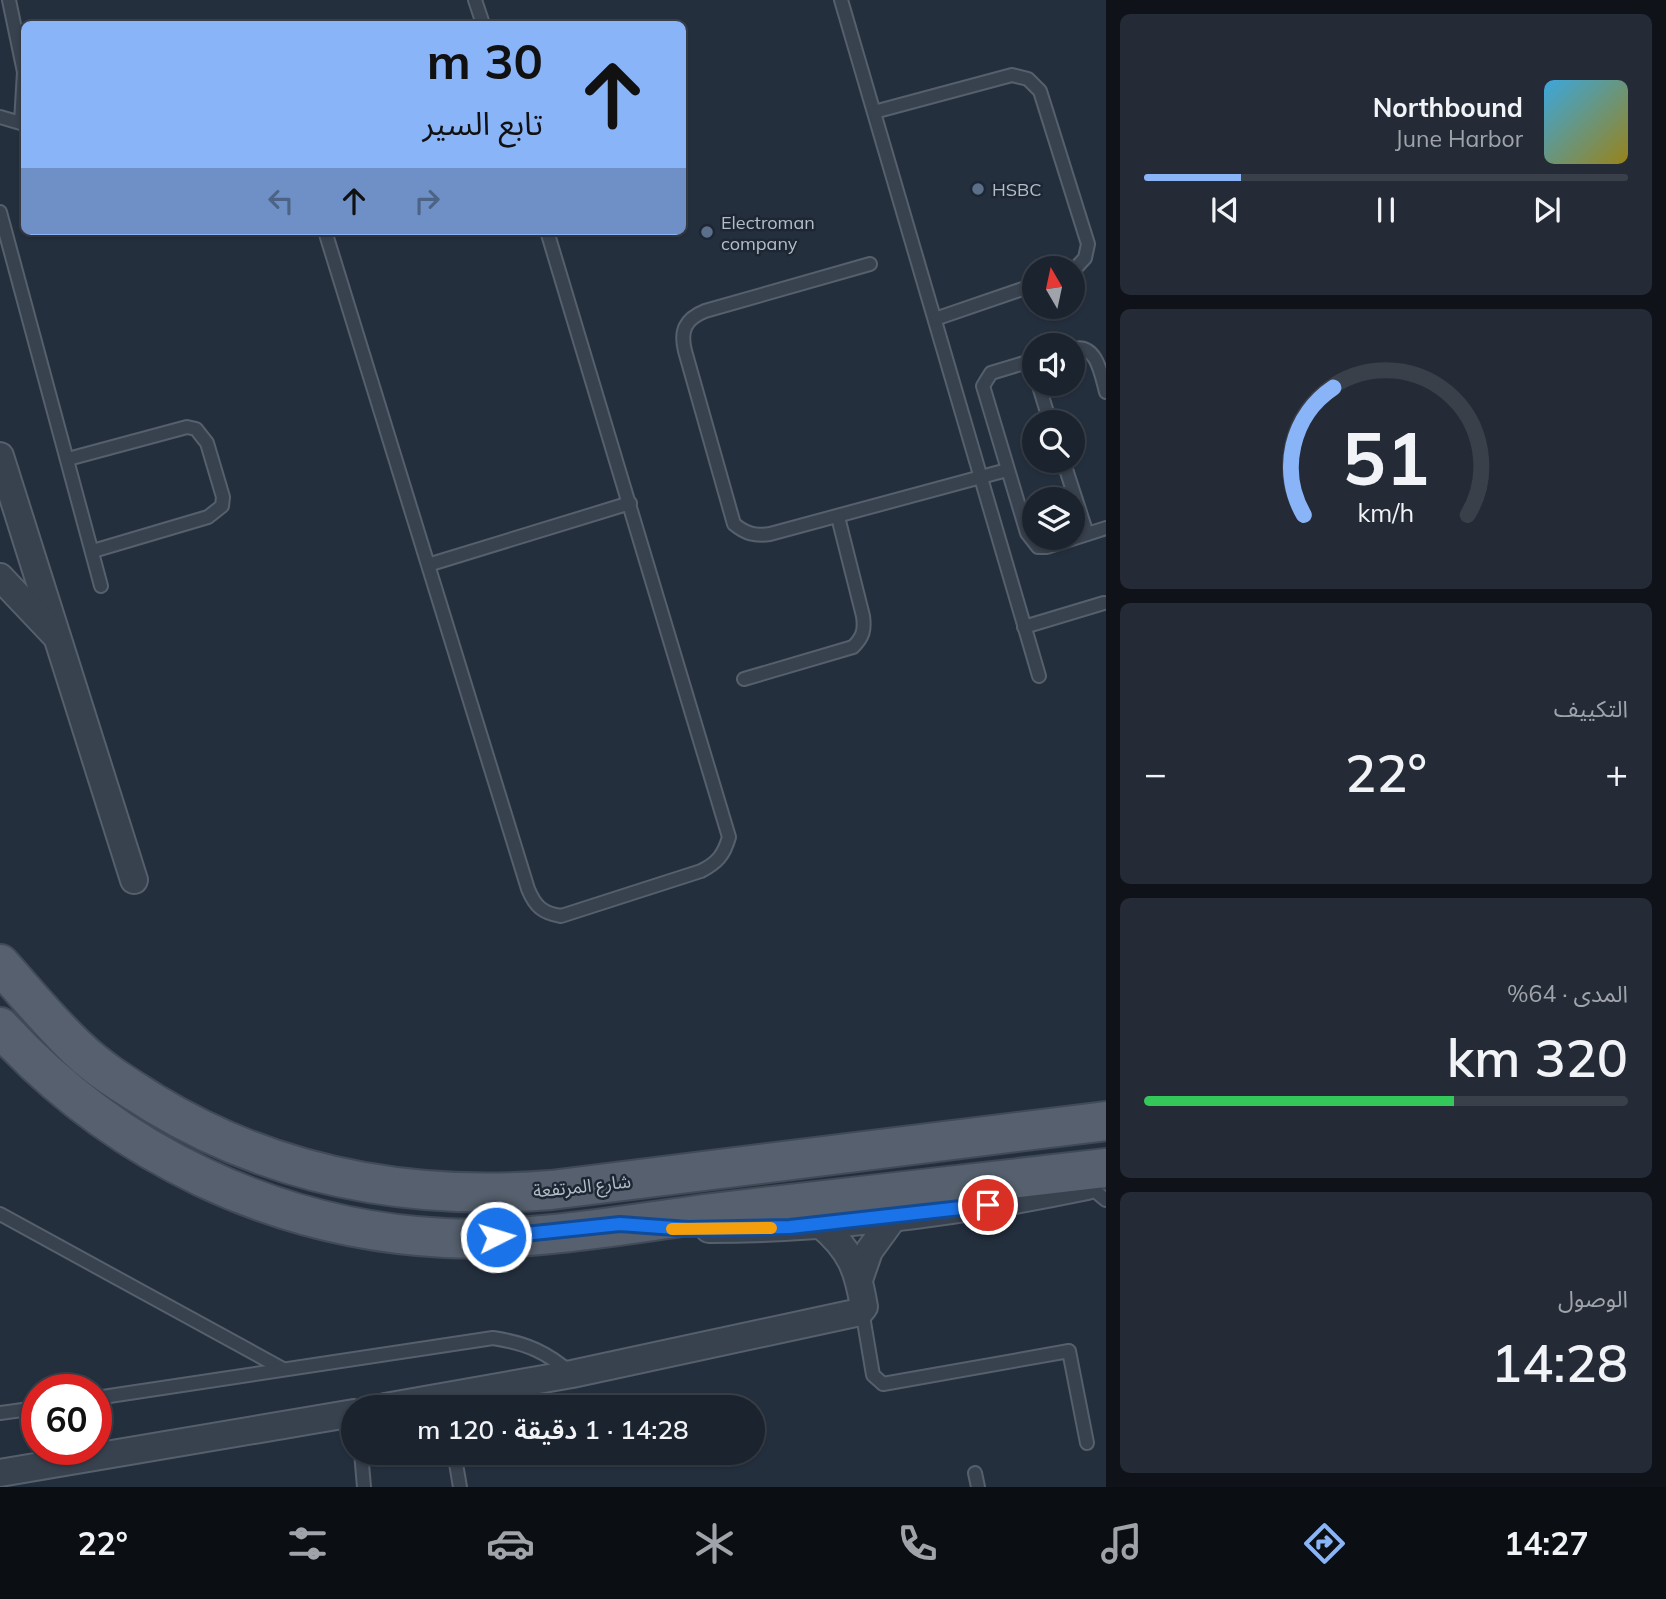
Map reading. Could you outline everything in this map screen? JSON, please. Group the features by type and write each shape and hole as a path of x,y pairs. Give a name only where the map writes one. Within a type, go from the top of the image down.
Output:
{"main road":[{"name":"شارع المرتفعة","path":"0,964 80,1052 128,1087 199,1130 282,1163 326,1175 415,1191 461,1194 551,1190 1103,1120"},
{"path":"0,1027 49,1077 127,1135 212,1182 303,1216 399,1234 447,1238 496,1237 620,1224 1102,1184"}],"street":[{"path":"0,456 134,880"},
{"path":"0,577 58,640"},
{"path":"620,1224 688,1229 821,1225 988,1205 1102,1184"},
{"path":"475,1395 862,1310 860,1277 869,1251 893,1218"},
{"path":"821,1225 840,1243 860,1277"},
{"path":"0,1474 341,1415"}],"lane":[{"path":"9,0 21,43"},
{"path":"475,0 482,21"},
{"path":"841,0 1039,676"},
{"path":"874,112 1012,75 1028,79 1040,91 1088,244 1085,258"},
{"path":"0,117 21,122"},
{"path":"0,212 101,586"},
{"path":"326,235 534,903 553,915 575,912 708,867 725,852 729,837 548,235"},
{"path":"870,264 693,316 685,326 682,338 734,524 744,532 757,536 838,517 1007,470"},
{"path":"934,319 1022,289"},
{"path":"1085,349 1094,355 1106,392"},
{"path":"1022,366 991,373 982,386 1030,541 1038,547 1047,547 1106,528"},
{"path":"68,459 187,427 203,435 223,497 222,506 208,517 93,551"},
{"path":"1067,473 1087,534"},
{"path":"430,564 630,503"},
{"path":"744,679 853,647 861,639 865,627 838,517"},
{"path":"1024,627 1104,603"},
{"path":"0,1213 283,1369"},
{"path":"862,1310 873,1376 883,1384 1069,1351 1087,1443"},
{"path":"112,1396 493,1338 522,1342 548,1353 572,1374"},
{"path":"0,1413 21,1410"},
{"path":"362,1465 364,1487"},
{"path":"456,1465 460,1487"},
{"path":"975,1473 978,1487"}],"slow traffic":[{"path":"672,1229 771,1228"}],"place":[{"name":"HSBC","path":"978,189"},
{"name":"Electroman company","path":"707,232"}],"route":[{"path":"496,1237 620,1224 688,1229 790,1227 908,1217 988,1205"}]}
